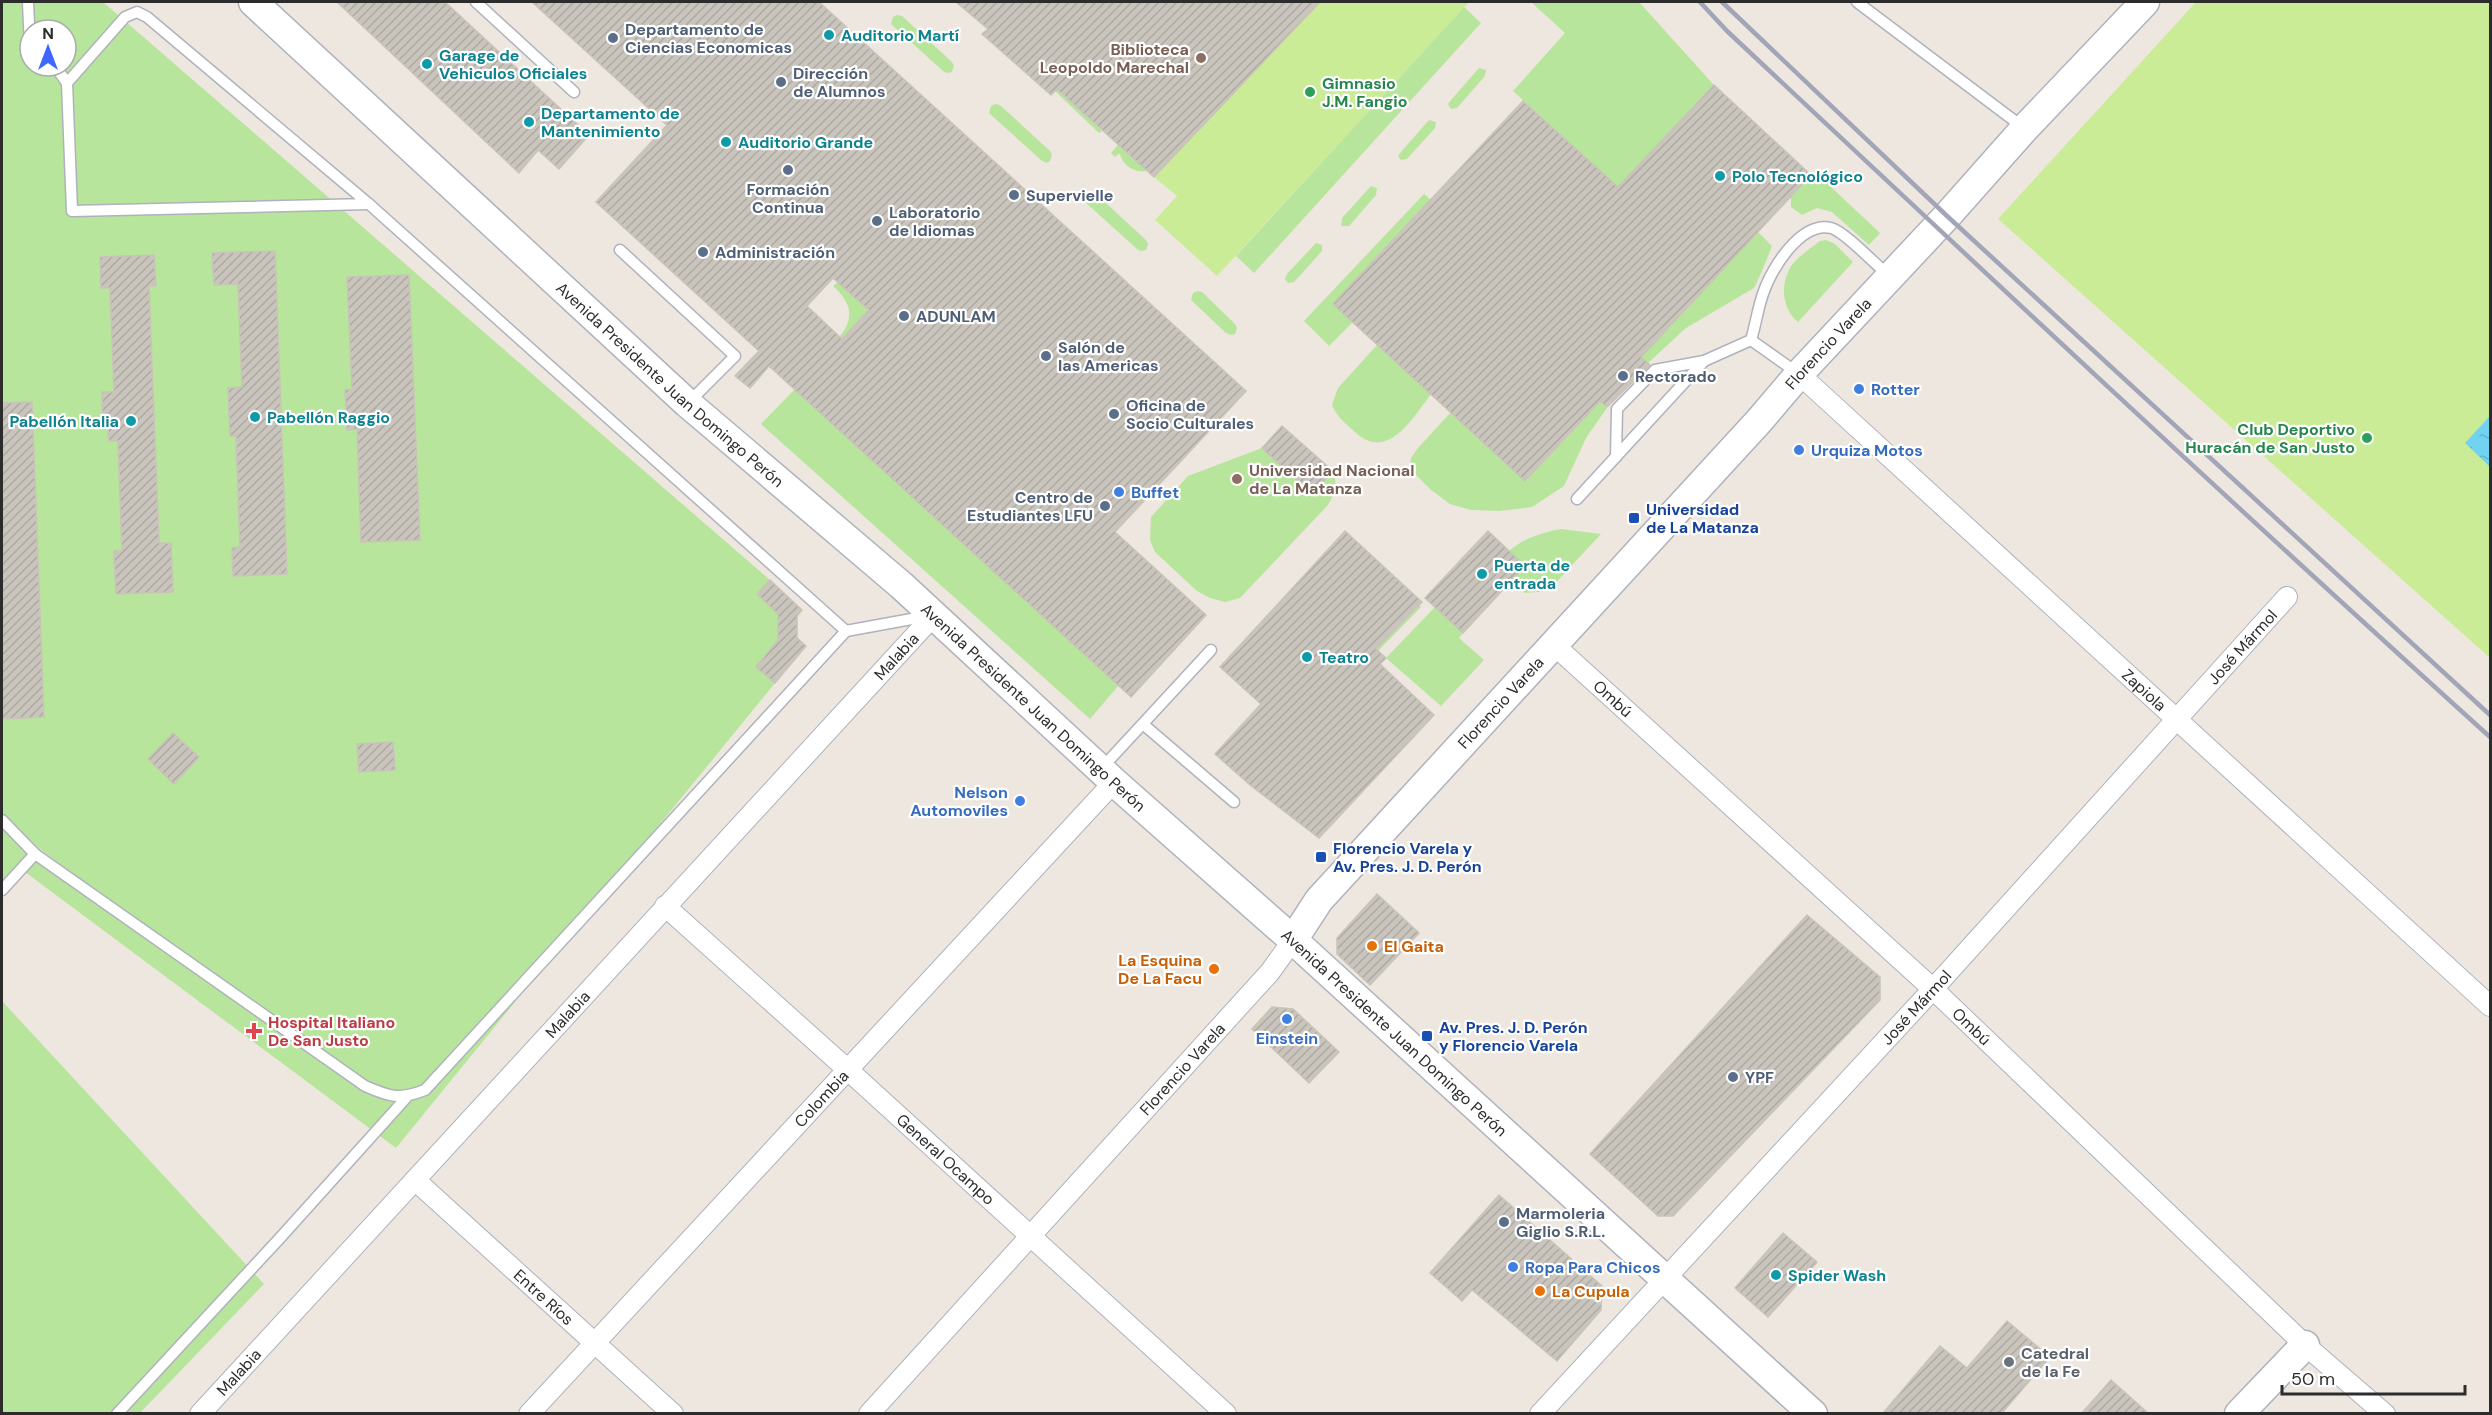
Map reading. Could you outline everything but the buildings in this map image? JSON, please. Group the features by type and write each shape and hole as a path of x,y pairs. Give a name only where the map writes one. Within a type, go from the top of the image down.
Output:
{"main road":[{"name":"Avenida Presidente Juan Domingo Perón","path":"254,2 687,403 934,615 1107,776 1293,940 1813,1413"},
{"name":"Florencio Varela","path":"1293,940 1319,900 2025,128 2145,2"},
{"path":"2239,1413 2305,1345"}],"street":[{"name":"Zapiola","path":"1799,374 2490,1006"},
{"name":"José Mármol","path":"1540,1413 1933,989 2287,597"},
{"name":"Malabia","path":"200,1413 934,615"},
{"name":"Ombú","path":"1553,644 1933,989 2305,1345 2385,1413"},
{"name":"Colombia","path":"529,1413 848,1070 1107,776"},
{"name":"General Ocampo","path":"665,906 1226,1413"},
{"name":"Florencio Varela","path":"869,1413 1270,972 1293,940"},
{"name":"Entre Ríos","path":"415,1180 673,1413"}],"lane":[{"path":"28,2 29,18"},
{"path":"476,2 574,92"},
{"path":"1857,2 2025,128"},
{"path":"67,83 125,16 137,12 147,16 369,204 846,631"},
{"path":"63,78 67,83 72,212 369,204"},
{"path":"1751,340 1764,291 1775,268 1790,247 1804,234 1819,228 1831,228 1841,234 1890,278"},
{"path":"620,250 735,356 687,403"},
{"path":"1616,457 1617,409 1655,370 1704,361 1751,340"},
{"path":"1751,340 1799,374"},
{"path":"1577,499 1704,361"},
{"path":"117,1413 280,1238 406,1098 425,1090 846,631 934,615"},
{"path":"1107,776 1144,725 1211,650"},
{"path":"1144,725 1234,802"},
{"path":"2,820 35,854 365,1086 384,1094 406,1098"},
{"path":"2,890 35,854"}],"green space":[{"name":"Hospital Italiano De San Justo","path":"2,2 103,2 770,580 757,594 778,614 778,640 756,667 775,683 396,1148 21,869 2,893 2,828 363,1088 2,821"},
{"name":"Gimnasio J.M. Fangio","path":"1320,2 1469,2 1217,276 1155,220 1177,196 1154,177"},
{"path":"1531,2 1639,2 1714,85 1629,176 1726,266 1758,232 1772,246 1754,288 1686,328 1648,363 1641,357 1618,187 1513,91 1565,33"},
{"name":"Club Deportivo Huracán de San Justo","path":"2196,2 2490,2 2490,658 1998,219"},
{"path":"1464,7 1481,23 1254,273 1236,256"},
{"path":"902,16 952,62 954,66 952,72 943,71 891,24 893,17"},
{"path":"1479,68 1486,70 1485,76 1457,108 1451,109 1448,104"},
{"path":"1057,89 1102,131 1099,133 1055,91"},
{"path":"1000,105 1050,151 1052,155 1050,161 1046,163 1041,160 989,113 991,106"},
{"path":"1429,120 1436,122 1435,128 1407,159 1401,160 1398,156"},
{"path":"1118,145 1147,171 1130,168 1119,153 1115,157 1111,153"},
{"path":"1815,172 1880,233 1869,245 1832,212 1817,208 1802,215 1791,207 1791,197"},
{"path":"1371,186 1377,188 1376,195 1349,226 1341,226 1342,218"},
{"path":"1096,194 1146,240 1148,244 1146,250 1137,249 1085,202 1087,195"},
{"path":"1424,194 1431,200 1333,304 1353,322 1329,346 1304,321"},
{"path":"1826,240 1835,244 1853,262 1798,322 1789,311 1784,298 1786,277 1798,258 1820,241"},
{"path":"1316,243 1322,245 1322,251 1294,282 1288,283 1285,279 1287,274"},
{"path":"838,282 869,310 842,339 840,336 848,322 849,310 844,297 833,286"},
{"path":"1202,292 1235,324 1237,328 1235,334 1226,333 1191,300 1193,293"},
{"path":"1377,345 1431,394 1399,433 1379,442 1368,441 1356,433 1339,417 1332,405 1338,388"},
{"path":"795,389 1119,685 1090,719 761,424"},
{"path":"1600,401 1607,408 1586,438 1564,486 1532,507 1500,511 1471,510 1450,504 1430,489 1410,466 1411,458 1418,448 1451,412 1526,481"},
{"path":"1262,448 1312,493 1333,471 1334,493 1327,506 1240,598 1225,602 1210,598 1197,591 1155,552 1150,540 1151,517 1188,476"},
{"path":"1561,529 1601,534 1548,591 1525,593 1510,582 1525,566 1509,551 1533,537"},
{"path":"1419,605 1421,607 1378,651 1376,649"},
{"path":"1435,607 1463,633 1459,638 1484,660 1441,706 1386,658"},
{"path":"2,1001 264,1284 140,1413 2,1413"}],"water":[{"path":"2490,416 2490,467 2465,443"}],"railway":[{"path":"1700,2 1727,31 2012,297 2490,737"},
{"path":"1722,2 1947,216 2490,715"}],"place":[{"name":"Auditorio Martí","path":"829,35"},
{"name":"Departamento de Ciencias Economicas","path":"613,38"},
{"name":"Biblioteca Leopoldo Marechal","path":"1201,58"},
{"name":"Garage de Vehiculos Oficiales","path":"427,64"},
{"name":"Dirección de Alumnos","path":"781,82"},
{"name":"Gimnasio J.M. Fangio","path":"1310,92"},
{"name":"Departamento de Mantenimiento","path":"529,122"},
{"name":"Auditorio Grande","path":"726,142"},
{"name":"Formación Continua","path":"788,170"},
{"name":"Polo Tecnológico","path":"1720,176"},
{"name":"Supervielle","path":"1014,195"},
{"name":"Laboratorio de Idiomas","path":"877,221"},
{"name":"Administración","path":"703,252"},
{"name":"ADUNLAM","path":"904,316"},
{"name":"Salón de las Americas","path":"1046,356"},
{"name":"Rectorado","path":"1623,376"},
{"name":"Rotter","path":"1859,389"},
{"name":"Oficina de Socio Culturales","path":"1114,414"},
{"name":"Pabellón Raggio","path":"255,417"},
{"name":"Pabellón Italia","path":"131,421"},
{"name":"Club Deportivo Huracán de San Justo","path":"2367,438"},
{"name":"Urquiza Motos","path":"1799,450"},
{"name":"Universidad Nacional de La Matanza","path":"1237,479"},
{"name":"Buffet","path":"1119,492"},
{"name":"Centro de Estudiantes LFU","path":"1105,506"},
{"name":"Universidad de La Matanza","path":"1634,518"},
{"name":"Puerta de entrada","path":"1482,574"},
{"name":"Teatro","path":"1307,657"},
{"name":"Nelson Automoviles","path":"1020,801"},
{"name":"Florencio Varela y Av. Pres. J. D. Perón","path":"1321,857"},
{"name":"El Gaita","path":"1372,946"},
{"name":"La Esquina De La Facu","path":"1214,969"},
{"name":"Einstein","path":"1287,1019"},
{"name":"Hospital Italiano De San Justo","path":"254,1031"},
{"name":"Av. Pres. J. D. Perón y Florencio Varela","path":"1427,1036"},
{"name":"YPF","path":"1733,1077"},
{"name":"Marmoleria Giglio S.R.L.","path":"1504,1222"},
{"name":"Ropa Para Chicos","path":"1513,1267"},
{"name":"Spider Wash","path":"1776,1275"},
{"name":"La Cupula","path":"1540,1291"},
{"name":"Catedral de la Fe","path":"2009,1362"}]}
